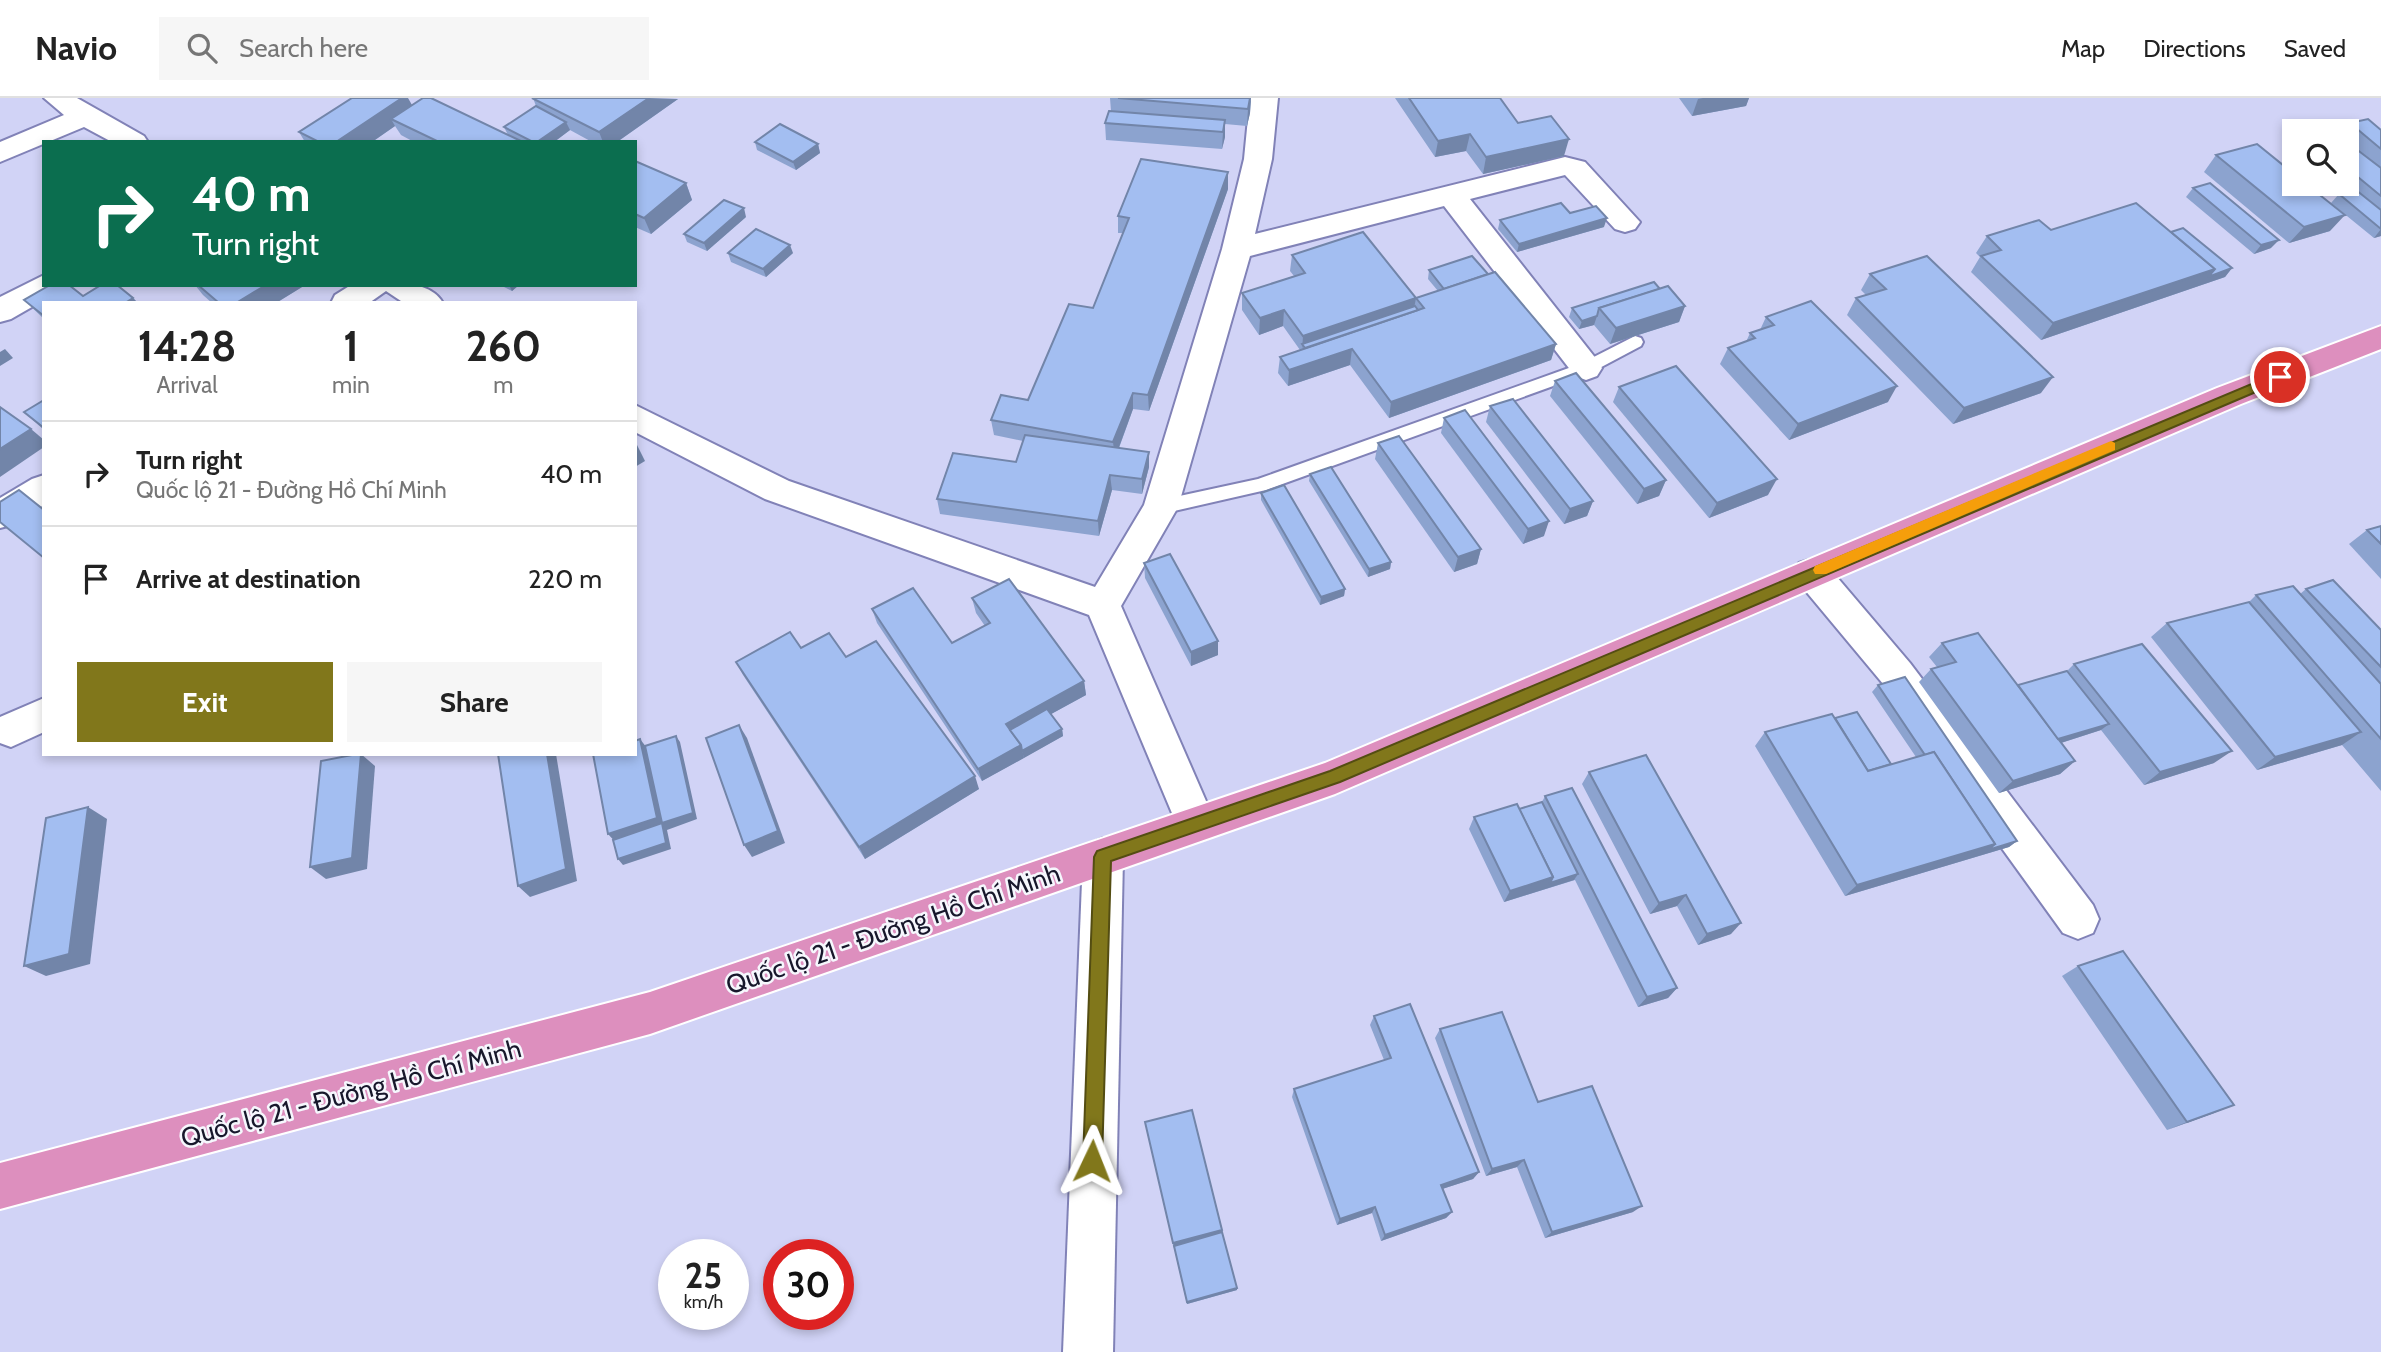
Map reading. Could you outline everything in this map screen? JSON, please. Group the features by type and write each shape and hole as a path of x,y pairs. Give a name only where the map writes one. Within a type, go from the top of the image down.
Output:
{"highway":[{"name":"Quốc lộ 21 - Đường Hồ Chí Minh","path":"0,1186 650,1013 1335,777 2229,396 2381,337"}],"street":[{"path":"58,98 130,140"},
{"path":"1102,605 1161,507 1237,249 1258,159 1264,98"},
{"path":"0,153 85,116"},
{"path":"1237,249 1565,166 1575,168 1625,222"},
{"path":"1451,195 1586,368"},
{"path":"0,311 43,287"},
{"path":"349,301 371,287"},
{"path":"401,287 425,301"},
{"path":"637,418 777,490 1102,605 1196,824"},
{"path":"0,515 42,489"},
{"path":"1812,573 1897,674 2078,919"},
{"path":"1087,1352 1103,857"}],"lane":[{"path":"1161,507 1260,485 1586,368 1635,342"}],"building":[{"path":"352,98 402,98 339,140 315,140 299,132"},
{"path":"423,98 431,98 519,140 435,140 391,119"},
{"path":"532,98 649,98 599,132"},
{"path":"1118,98 1250,98 1248,109"},
{"path":"1409,98 1500,98 1518,123 1551,116 1569,139 1486,157 1470,134 1438,141"},
{"path":"536,106 566,122 540,140 529,140 504,127"},
{"path":"1109,111 1225,120 1223,132 1105,123"},
{"path":"2368,119 2381,130 2381,149 2359,131 2359,121"},
{"path":"780,124 818,144 793,162 755,142"},
{"path":"2257,144 2282,164 2282,196 2321,196 2345,215 2304,227 2216,155"},
{"path":"2359,151 2381,168 2381,196 2359,178"},
{"path":"1141,159 1228,172 1148,395 1133,393 1113,442 991,420 1001,395 1028,400 1069,304 1093,308 1129,218 1118,216"},
{"path":"637,162 686,183 644,218 637,215"},
{"path":"2210,183 2279,240 2261,245 2193,188"},
{"path":"2359,192 2381,210 2381,229 2341,196 2359,196"},
{"path":"724,200 744,208 704,243 684,234"},
{"path":"1561,203 1570,213 1596,206 1607,218 1519,244 1500,220"},
{"path":"2136,203 2215,269 2053,323 1981,256 2001,250 1987,236 2039,220 2051,230"},
{"path":"2183,228 2232,268 2208,277 2215,269 2171,232"},
{"path":"756,229 790,245 763,269 728,253"},
{"path":"1363,232 1416,298 1303,336 1284,310 1260,318 1242,293 1305,273 1292,255"},
{"path":"1472,256 1488,274 1444,289 1429,270"},
{"path":"1927,256 2053,377 1964,408 1856,298 1886,289 1870,274"},
{"path":"1495,272 1556,344 1391,402 1352,349 1289,370 1280,357 1424,308 1416,298"},
{"path":"1654,282 1660,289 1599,308 1597,316 1582,321 1572,308"},
{"path":"1668,286 1685,306 1616,328 1599,308"},
{"path":"47,287 72,287 83,296 98,287 119,287 133,298 128,301 42,301 42,314 24,300"},
{"path":"200,287 263,287 239,301 217,301"},
{"path":"1811,301 1897,386 1798,424 1728,348 1755,338 1750,333 1774,325 1766,317"},
{"path":"1415,306 1418,310 1305,348 1302,344"},
{"path":"1676,366 1777,479 1717,503 1619,387"},
{"path":"1576,373 1666,480 1644,489 1555,381"},
{"path":"1513,399 1593,501 1570,509 1490,406"},
{"path":"42,401 42,426 24,412"},
{"path":"0,407 31,429 0,449"},
{"path":"1465,410 1549,521 1528,529 1444,418"},
{"path":"1025,435 1149,452 1142,479 1110,475 1098,521 937,499 953,453 1016,462"},
{"path":"1399,436 1481,549 1458,557 1378,443"},
{"path":"1331,467 1391,562 1369,569 1310,474"},
{"path":"1284,485 1345,589 1321,597 1261,493"},
{"path":"19,490 42,508 42,556 0,522 0,502"},
{"path":"2381,526 2381,544 2367,530"},
{"path":"1170,554 1218,641 1191,652 1144,563"},
{"path":"1009,579 1084,681 1006,724 1021,745 978,769 872,609 913,588 952,643 990,623 972,598"},
{"path":"2333,580 2381,630 2381,667 2306,589"},
{"path":"2293,586 2381,684 2381,739 2256,595"},
{"path":"2249,602 2361,732 2275,757 2167,623"},
{"path":"790,632 801,648 829,633 846,657 876,641 975,776 859,847 736,662"},
{"path":"1978,633 2075,761 2013,781 1931,669 1956,662 1942,643"},
{"path":"2142,644 2232,751 2160,772 2074,664"},
{"path":"2067,671 2109,724 2058,739 2018,685"},
{"path":"1905,677 2017,841 1988,850 1995,844 1934,752 1925,755 1878,685"},
{"path":"1047,709 1062,729 1022,751 1021,745 1010,730"},
{"path":"1857,712 1891,764 1868,771 1835,718"},
{"path":"1832,714 1868,771 1934,752 1995,844 1857,885 1765,732"},
{"path":"739,725 778,831 744,845 706,738"},
{"path":"676,736 693,813 662,823 645,746"},
{"path":"640,739 657,818 608,834 593,756 637,756 637,740"},
{"path":"1646,755 1741,923 1707,934 1686,895 1659,903 1589,772"},
{"path":"361,756 352,858 310,867 321,761"},
{"path":"498,756 547,756 566,869 518,886"},
{"path":"1572,788 1677,988 1647,997 1545,796"},
{"path":"1542,802 1578,874 1550,883 1553,877 1519,809"},
{"path":"1517,804 1553,877 1510,891 1474,817"},
{"path":"88,807 69,954 24,966 46,818"},
{"path":"662,823 666,843 618,859 613,840"},
{"path":"2123,951 2234,1105 2187,1122 2078,966"},
{"path":"1410,1004 1479,1172 1441,1185 1452,1212 1385,1235 1375,1207 1340,1219 1294,1089 1391,1058 1374,1016"},
{"path":"1502,1012 1538,1102 1592,1086 1642,1206 1552,1232 1524,1160 1492,1169 1440,1029"},
{"path":"1192,1110 1222,1230 1173,1243 1145,1122"},
{"path":"1222,1232 1237,1288 1187,1302 1174,1246"}],"slow traffic":[{"path":"1820,570 2111,447"}],"route":[{"path":"1092,1161 1103,857 1335,777 2229,396 2280,377"}]}
